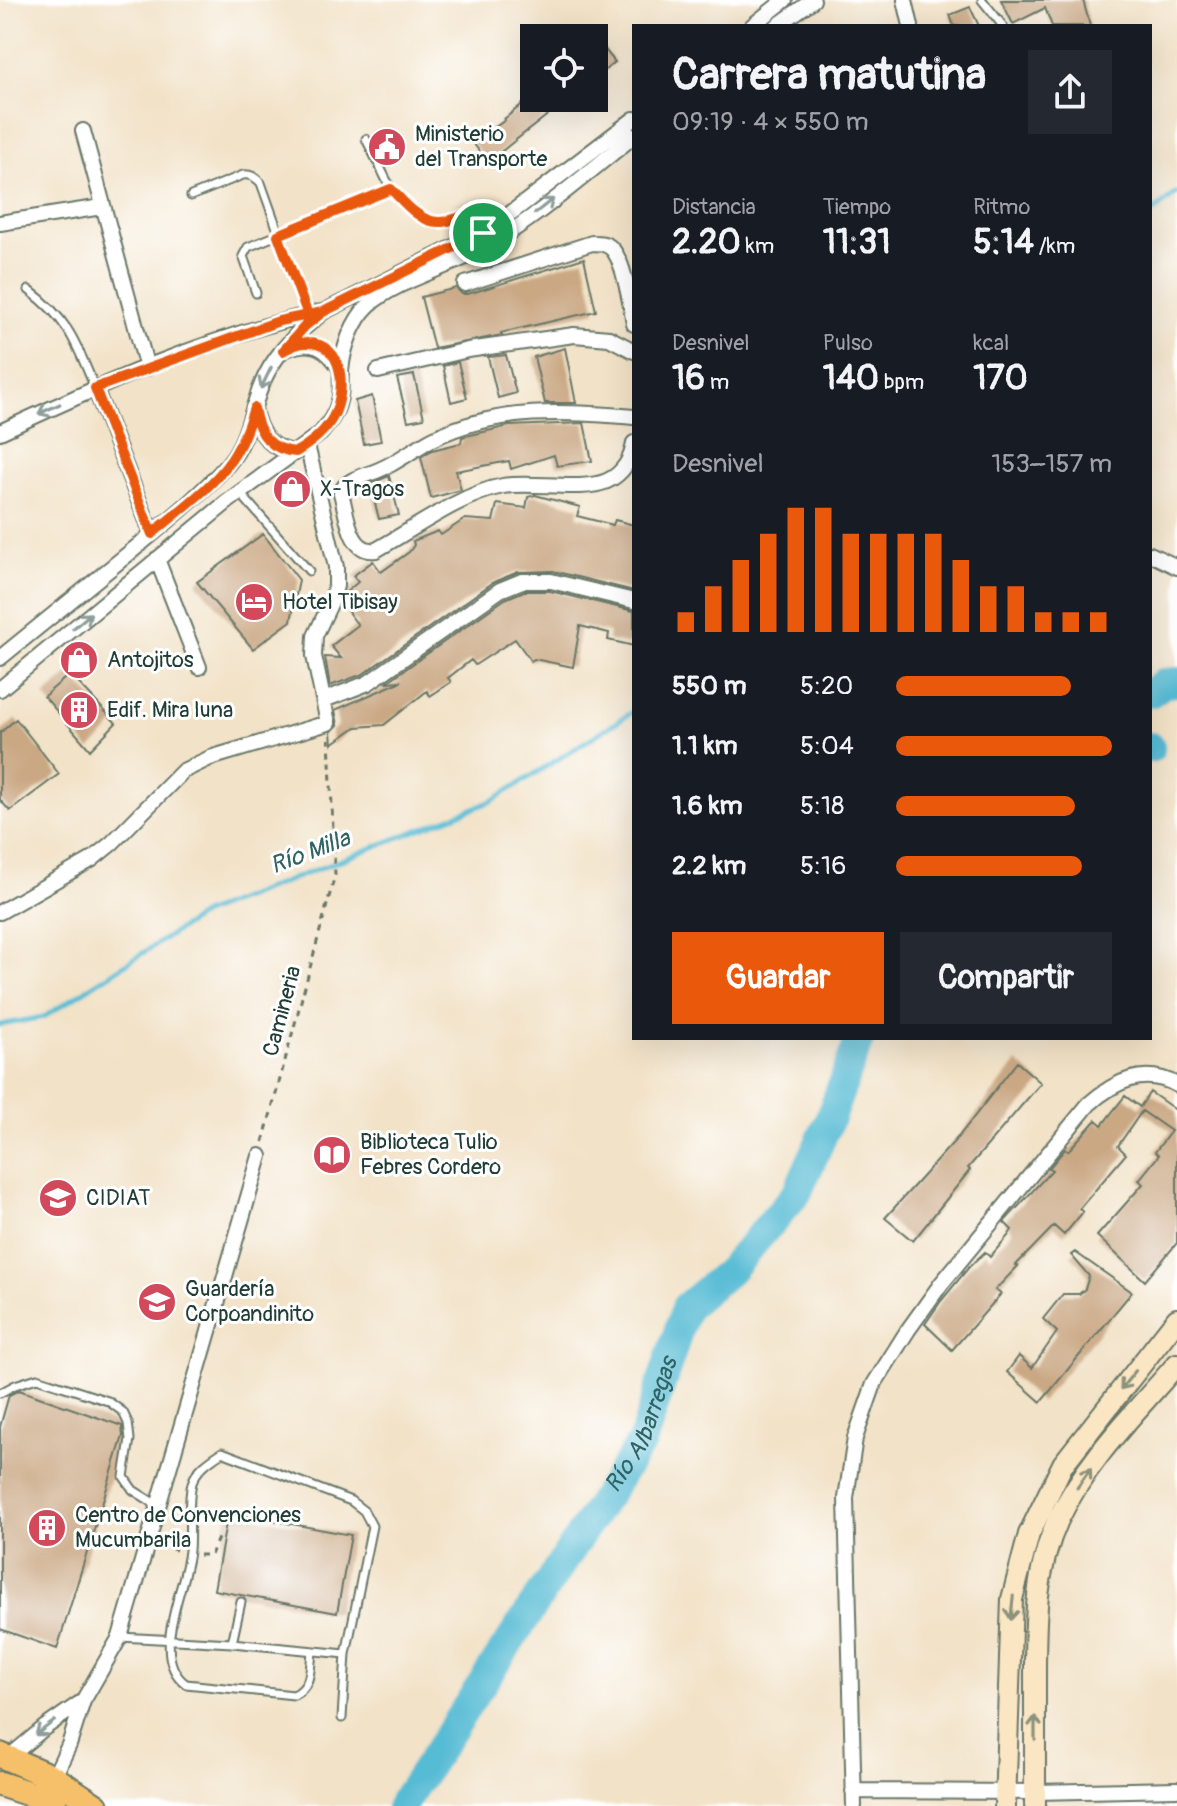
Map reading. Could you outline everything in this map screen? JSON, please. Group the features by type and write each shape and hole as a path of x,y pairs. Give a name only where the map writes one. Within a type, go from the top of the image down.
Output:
{"highway":[{"path":"4,1757 50,1794"},
{"path":"0,1784 96,1806"}],"street":[{"path":"755,24 785,0"},
{"path":"780,24 813,0"},
{"path":"905,0 911,24"},
{"path":"0,432 95,388 147,368 279,321 316,313 483,233 632,121"},
{"path":"83,131 147,368"},
{"path":"0,689 239,492 321,433 335,412 342,390 341,370 353,326 368,305 506,234 632,138"},
{"path":"0,223 102,207"},
{"path":"465,284 592,243 604,244 612,248 618,258 632,312"},
{"path":"0,658 152,534 231,461 245,436 266,375 316,313"},
{"path":"378,371 468,350 574,335 609,338 632,350"},
{"path":"283,351 308,342 322,347 341,370"},
{"path":"95,388 152,534"},
{"path":"254,408 257,427 263,436 284,451 302,449"},
{"path":"632,417 547,412 490,418 433,438 385,468 347,483 341,493 354,540 360,548 376,550 477,493 521,484 585,485 607,481 625,468 632,455"},
{"path":"0,912 91,860 183,771 210,758 328,723 314,656 315,636 336,586 336,567 302,449"},
{"path":"1152,555 1177,567"},
{"path":"157,559 199,667"},
{"path":"324,700 368,683 500,590 522,581 551,581 632,601"},
{"path":"1177,1085 1146,1076 1127,1079 1089,1104 941,1284 874,1384 855,1438 846,1498 854,1798 1035,1799 1177,1789"},
{"path":"50,1794 83,1701 120,1637 260,1156"},
{"path":"1005,1799 1012,1599 1025,1546 1045,1497 1063,1464 1177,1319"},
{"path":"1035,1799 1035,1620 1047,1552 1058,1521 1074,1492 1101,1453 1177,1364 1156,1345"},
{"path":"4,1757 83,1701"}],"lane":[{"path":"982,0 1001,24"},
{"path":"366,139 391,189 415,212 431,222 466,217 476,223 483,233"},
{"path":"191,196 250,174 261,183 278,235 316,313"},
{"path":"256,293 243,253 248,247 391,189"},
{"path":"29,290 49,305 67,325 95,388"},
{"path":"239,492 309,571"},
{"path":"0,1393 37,1378 108,1401 123,1412 128,1423 130,1439 124,1477 133,1490 159,1506"},
{"path":"312,1651 305,1690 294,1695 186,1684 173,1669 168,1639 189,1554 193,1482 205,1462 222,1452 351,1501 364,1511 372,1526 346,1654 342,1718"},
{"path":"232,1643 241,1602"},
{"path":"120,1637 232,1643 346,1654"}],"path":[{"name":"Camineria","path":"260,1156 335,875 328,723"}],"building":[{"path":"1001,0 1083,0 1089,24 1051,24 1045,8 1013,24"},
{"path":"970,7 978,24 953,24 950,15"},
{"path":"608,53 615,62 608,68"},
{"path":"520,106 520,112 551,112 488,162 473,143"},
{"path":"584,258 596,311 502,335 434,348 421,297 456,288 462,294 468,294"},
{"path":"565,348 576,403 545,403 534,357"},
{"path":"506,355 516,393 498,398 488,357"},
{"path":"458,362 467,398 451,402 443,366"},
{"path":"414,375 424,418 408,421 397,378"},
{"path":"372,396 381,441 364,444 355,401"},
{"path":"584,423 592,461 557,466 554,455 511,469 509,461 456,471 461,490 431,498 421,457 432,450 461,443 462,437 509,426"},
{"path":"389,476 399,515 379,519 370,484"},
{"path":"535,495 580,507 577,516 613,525 615,520 632,524 632,591 553,571 518,572 494,582 363,674 330,686 325,657 341,658 331,646 358,625 341,603 344,594 358,582 353,576 373,561 381,572 409,552 413,541 438,531 441,535 465,519 493,521 497,504 526,508 528,497"},
{"name":"Hotel Tibisay","path":"263,534 299,580 291,621 253,649 197,582"},
{"path":"524,591 550,591 632,611 632,646 608,640 609,633 580,626 573,667 534,659 531,661 515,639 475,665 471,660 448,678 451,682 430,696 427,691 384,725 356,727 332,744 331,732 338,725 335,710 402,681 387,682 505,599"},
{"name":"Edif. Mira luna","path":"70,674 116,723 90,750 44,696"},
{"path":"16,719 59,774 10,811 0,800 0,733"},
{"path":"1017,1062 1041,1083 968,1168 970,1170 913,1241 885,1218 959,1136"},
{"path":"1150,1092 1177,1111 1177,1243 1145,1281 1097,1236 1143,1184 1139,1180 1159,1155 1155,1152 1171,1131 1142,1111 1118,1146 1126,1154 1079,1209 1083,1212 1064,1235 1054,1226 1016,1265 995,1290 1001,1294 952,1350 925,1324 941,1301 969,1267 985,1252 990,1257 1008,1236 1012,1230 1004,1222 1052,1170 1049,1168 1065,1149 1068,1151 1096,1120 1102,1125 1125,1096 1140,1107"},
{"path":"1075,1252 1132,1292 1041,1402 1007,1372 1019,1356 1032,1368 1057,1332 1043,1319 1063,1294 1079,1294 1085,1289 1089,1276 1071,1255"},
{"name":"Centro de Convenciones Mucumbarila","path":"19,1390 122,1426 123,1436 57,1649 0,1629 0,1427 9,1395"},
{"path":"228,1512 351,1535 337,1613 214,1590"}],"waterway":[{"name":"Río Milla","path":"1152,212 1177,193"},
{"name":"Río Albarregas","path":"1152,692 1164,683 1177,682"},
{"name":"Río Milla","path":"0,1025 44,1017 203,914 492,801 632,712"},
{"name":"Río Albarregas","path":"401,1806 643,1440 686,1307 729,1271 797,1193 859,1040"}],"place":[{"name":"Ministerio del Transporte","path":"387,147"},
{"name":"X-Tragos","path":"292,489"},
{"name":"Hotel Tibisay","path":"254,602"},
{"name":"Antojitos","path":"79,660"},
{"name":"Edif. Mira luna","path":"79,710"},
{"name":"Biblioteca Tulio Febres Cordero","path":"332,1155"},
{"name":"CIDIAT","path":"58,1198"},
{"name":"Guardería Corpoandinito","path":"157,1302"},
{"name":"Centro de Convenciones Mucumbarila","path":"47,1528"}],"route":[{"path":"483,233 323,312 279,321 95,388 152,534 231,461 245,436 254,408 257,427 263,436 284,451 296,452 307,445 332,420 342,390 341,370 333,357 322,347 308,342 283,351 305,326 323,312 308,315 278,235 391,189 415,212 431,222 466,217 476,223 483,233"}]}
